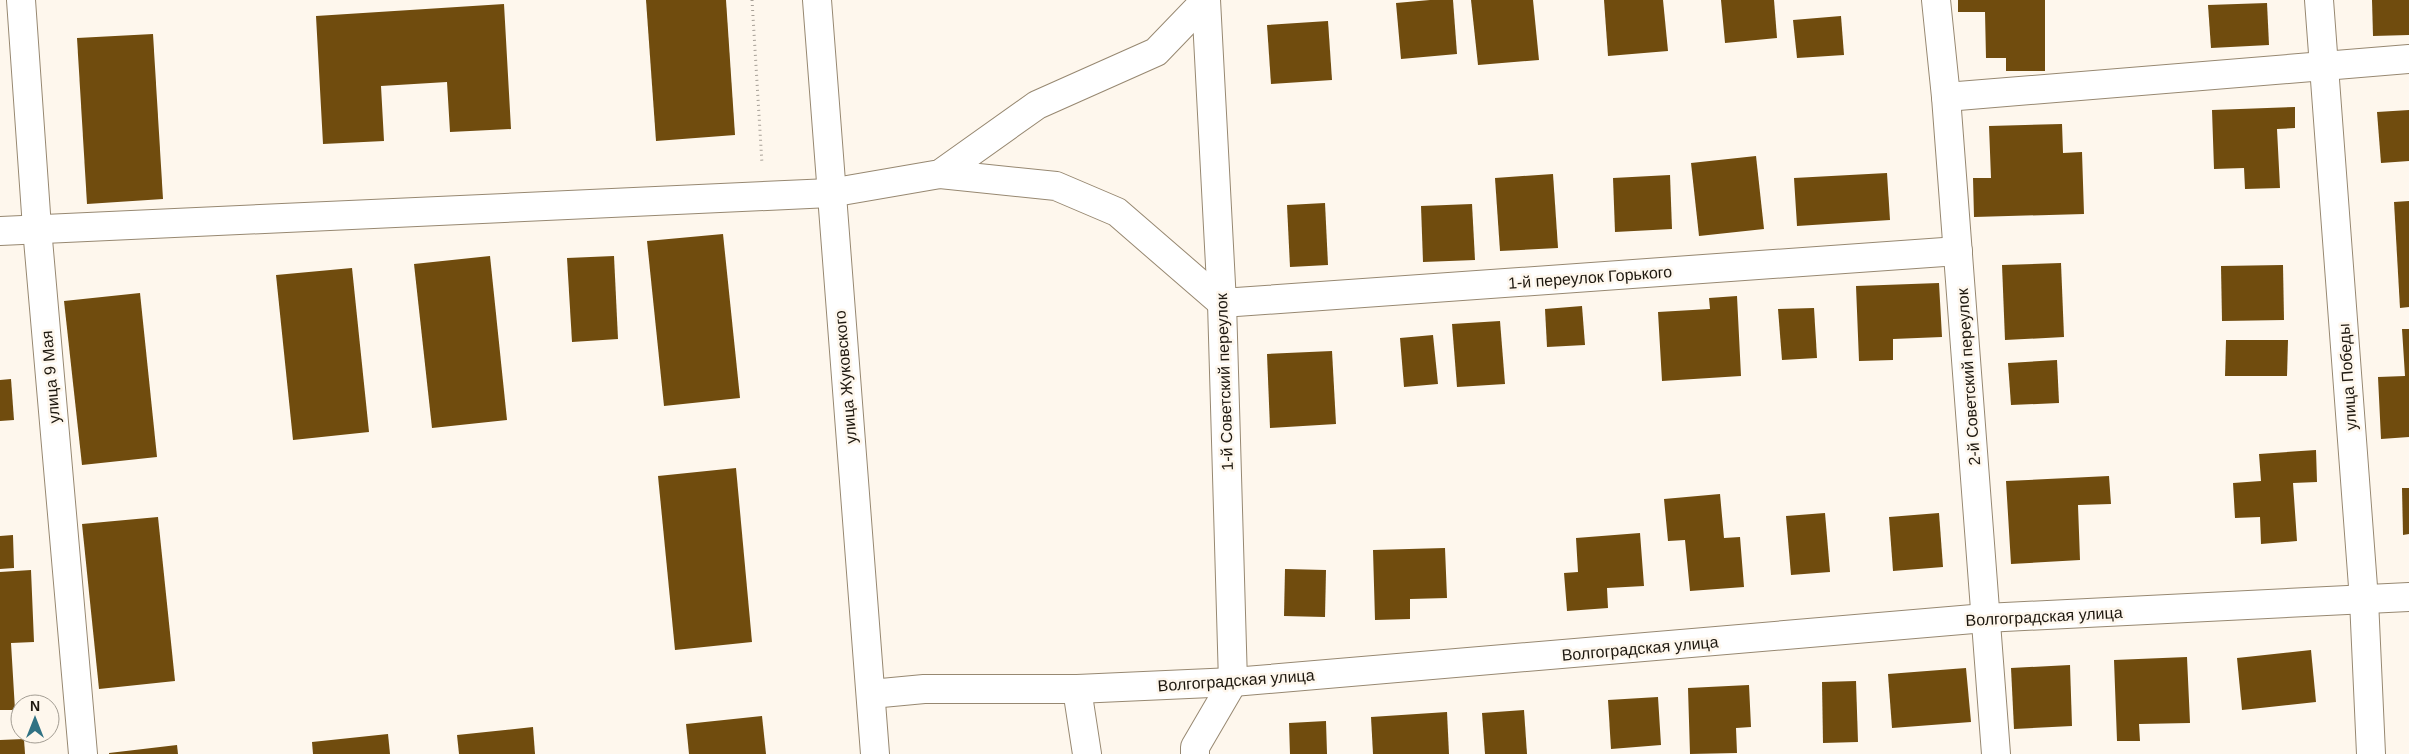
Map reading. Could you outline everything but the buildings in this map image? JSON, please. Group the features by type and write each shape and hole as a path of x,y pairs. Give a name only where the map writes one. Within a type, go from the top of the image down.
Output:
{"street":[{"name":"улица 9 Мая","path":"21,0 37,228 83,754"},
{"name":"улица Жуковского","path":"817,0 830,192 875,754"},
{"path":"940,174 1037,105 1156,52 1206,0"},
{"name":"1-й Советский переулок","path":"1206,0 1222,303 1233,682"},
{"name":"2-й Советский переулок","path":"1936,0 1946,97 1996,754"},
{"name":"улица Победы","path":"2319,0 2364,600 2371,754"},
{"path":"1946,97 2409,59"},
{"path":"0,231 830,192 940,174 1056,186 1117,212 1222,303"},
{"name":"1-й переулок Горького","path":"1222,303 1958,251"},
{"name":"Волгоградская улица","path":"871,694 924,689 1077,689 1233,682 1985,618 2409,597"},
{"path":"1195,754 1195,747 1233,682"},
{"path":"1077,689 1087,754"}],"path":[{"path":"752,0 762,162"}]}
